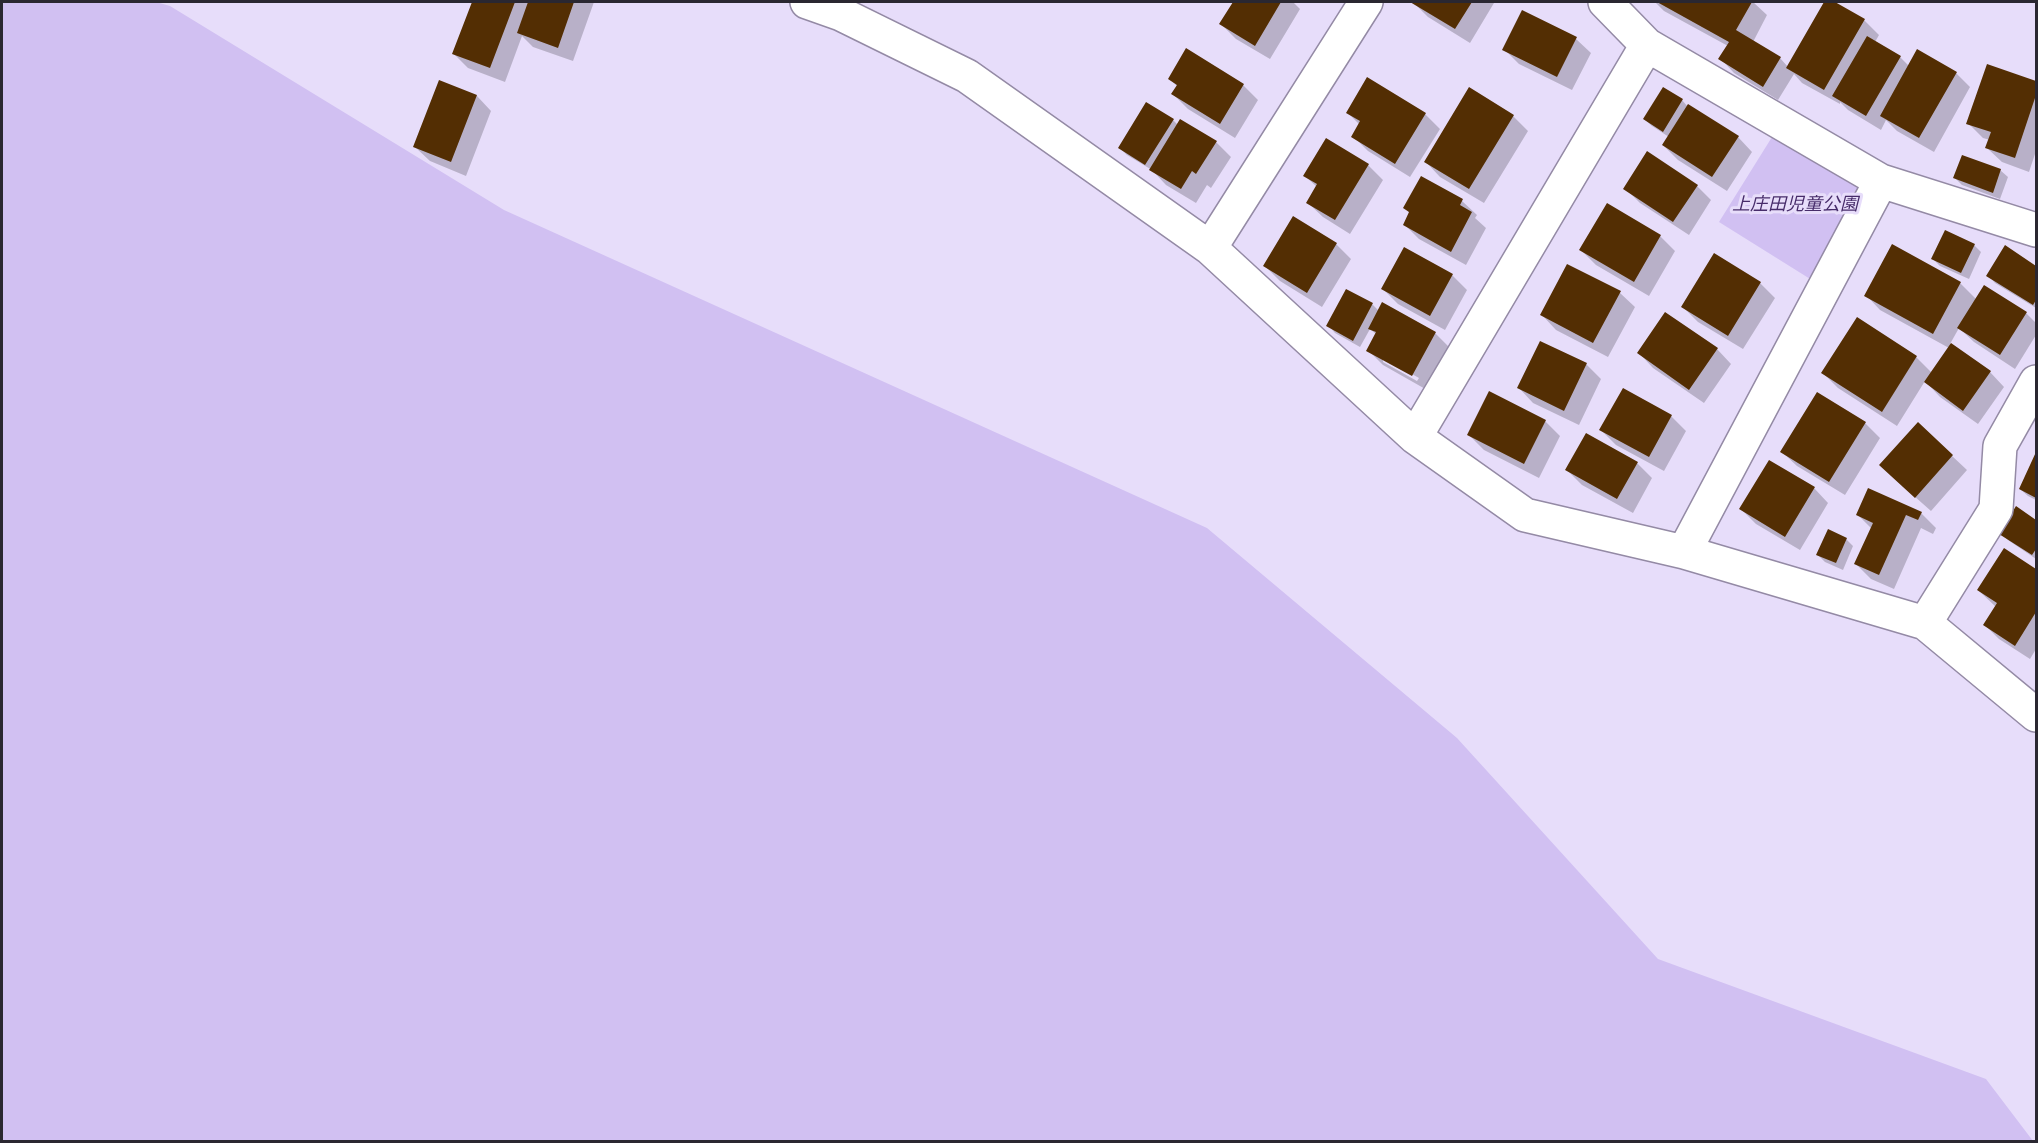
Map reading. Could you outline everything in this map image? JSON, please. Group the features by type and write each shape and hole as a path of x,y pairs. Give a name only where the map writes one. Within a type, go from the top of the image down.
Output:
{"street":[{"path":"807,2 841,14 967,76 1210,248 1415,437 1525,515 1684,552 1925,623 2037,715"},
{"path":"1210,248 1366,2"},
{"path":"1605,2 1647,45 1881,181 2037,230"},
{"path":"1415,437 1647,45"},
{"path":"1684,552 1881,181"},
{"path":"1925,623 1996,509 2000,446 2037,382"}],"green space":[{"path":"2,2 156,2 170,6 504,210 1207,528 1457,738 1658,959 1986,1079 2033,1141 2,1141"},
{"name":"上庄田児童公園","path":"1777,129 1858,182 1862,206 1815,282 1719,222"}],"building":[{"path":"472,2 515,2 490,68 452,54"},
{"path":"528,2 574,2 558,48 517,33"},
{"path":"1233,2 1281,2 1255,46 1219,24"},
{"path":"1410,2 1472,2 1455,29"},
{"path":"1657,2 1752,2 1736,30 1781,57 1763,87 1718,59 1729,42"},
{"path":"1824,2 1835,2 1865,19 1824,90 1786,68"},
{"path":"1522,10 1577,37 1557,77 1502,50"},
{"path":"1867,36 1901,56 1866,116 1832,96"},
{"path":"1186,48 1244,84 1220,124 1171,94 1177,85 1168,79"},
{"path":"1917,49 1957,72 1919,138 1880,116"},
{"path":"1987,64 2036,81 2036,95 2015,158 1985,148 1991,132 1966,124"},
{"path":"1367,77 1426,113 1395,164 1351,137 1360,121 1346,113"},
{"path":"439,80 477,95 451,162 413,147"},
{"path":"1469,87 1514,115 1469,189 1424,162"},
{"path":"1663,87 1683,99 1663,132 1643,119"},
{"path":"1146,102 1174,119 1145,165 1118,148"},
{"path":"1688,104 1739,136 1712,177 1662,145"},
{"path":"1180,119 1217,141 1196,174 1192,171 1181,189 1149,170"},
{"path":"1326,138 1369,164 1335,220 1306,203 1317,184 1303,176"},
{"path":"1647,151 1698,185 1673,222 1623,189"},
{"path":"1962,155 2001,169 1993,193 1953,178"},
{"path":"1421,176 1463,199 1460,205 1472,212 1451,252 1403,225 1409,212 1403,208"},
{"path":"1607,203 1661,235 1634,282 1579,250"},
{"path":"1293,216 1337,243 1307,293 1263,266"},
{"path":"1945,230 1975,244 1961,273 1931,259"},
{"path":"1892,244 1961,282 1933,334 1864,296"},
{"path":"2005,245 2036,266 2036,300 2033,305 1986,276"},
{"path":"1404,247 1453,274 1430,316 1381,289"},
{"path":"1714,253 1761,282 1728,336 1681,307"},
{"path":"1567,264 1621,291 1593,343 1540,315"},
{"path":"1984,285 2027,312 2000,355 1957,328"},
{"path":"1346,289 1373,303 1353,341 1326,326"},
{"path":"1382,302 1436,332 1412,376 1366,351 1376,332 1368,329"},
{"path":"1665,312 1718,348 1689,390 1637,353"},
{"path":"1857,317 1917,356 1882,412 1821,373"},
{"path":"1540,341 1587,363 1564,411 1517,388"},
{"path":"1951,343 1991,371 1963,411 1924,382"},
{"path":"1623,388 1672,415 1649,457 1599,430"},
{"path":"1489,391 1546,420 1524,464 1467,435"},
{"path":"1817,392 1866,422 1829,482 1780,452"},
{"path":"1918,422 1953,455 1915,498 1879,465"},
{"path":"1586,433 1638,462 1617,499 1565,470"},
{"path":"2036,452 2036,498 2019,489"},
{"path":"1769,460 1815,487 1785,537 1739,509"},
{"path":"1868,488 1922,512 1918,520 1906,515 1879,575 1854,564 1873,523 1856,515"},
{"path":"2016,506 2036,520 2036,549 2032,555 1999,534"},
{"path":"1828,529 1847,538 1836,563 1816,555"},
{"path":"2004,548 2036,569 2036,612 2015,646 1983,625 1997,603 1977,590"}]}
